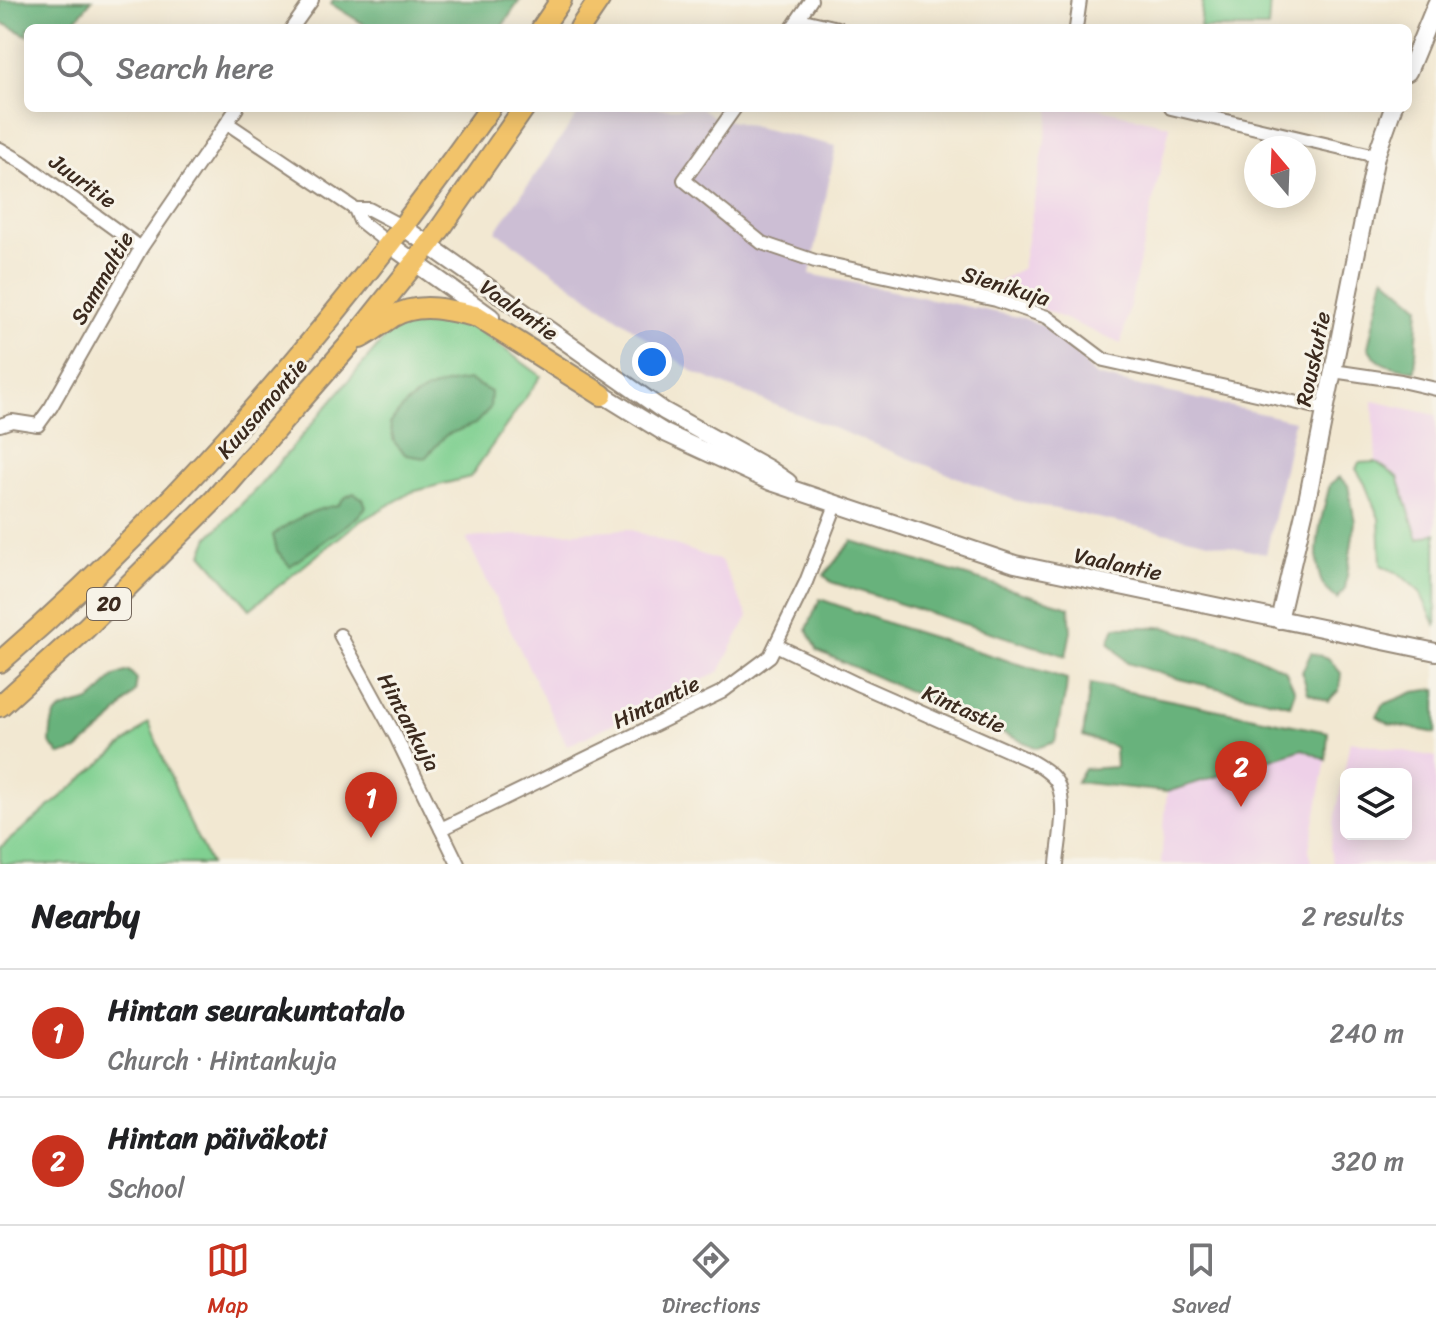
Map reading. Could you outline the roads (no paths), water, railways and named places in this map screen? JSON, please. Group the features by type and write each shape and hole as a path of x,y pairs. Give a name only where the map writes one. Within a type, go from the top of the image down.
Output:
{"highway":[{"path":"545,24 561,0"},
{"path":"583,24 599,0"},
{"name":"Kuusamontie","path":"0,662 120,552 280,379 403,227 487,112"},
{"name":"Kuusamontie","path":"0,706 86,628 215,499 350,344 415,263 521,112"},
{"path":"350,344 393,316 411,309 446,309 478,317 602,395"}],"street":[{"path":"295,24 312,0"},
{"path":"795,23 811,0"},
{"path":"1077,24 1080,0"},
{"path":"1412,63 1435,8"},
{"name":"Sammaltie","path":"6,423 38,425 141,248 234,112"},
{"name":"Sienikuja","path":"732,112 684,180 762,243 815,261 1009,304 1047,317 1104,360 1325,409"},
{"path":"1188,112 1376,156"},
{"name":"Rouskutie","path":"1279,620 1308,496 1376,156 1392,112"},
{"path":"227,123 355,209 360,221 389,244"},
{"name":"Juuritie","path":"0,149 141,248"},
{"path":"355,209 369,209 403,227"},
{"name":"Vaalantie","path":"403,227 664,411 769,469 799,490"},
{"name":"Vaalantie","path":"389,244 602,395 665,433 771,482 1015,564 1436,652"},
{"path":"1333,371 1436,389"},
{"path":"0,412 6,423"},
{"name":"Hintantie","path":"441,829 722,692 770,656 806,582 836,505"},
{"name":"Hintankuja","path":"340,635 396,737 441,829"},
{"name":"Kintastie","path":"776,645 1044,769 1058,783 1062,807 1057,864"},
{"path":"441,829 458,864"}],"place":[{"name":"Hintan päiväkoti","path":"1241,807"},
{"name":"Hintan seurakuntatalo","path":"371,838"}]}
